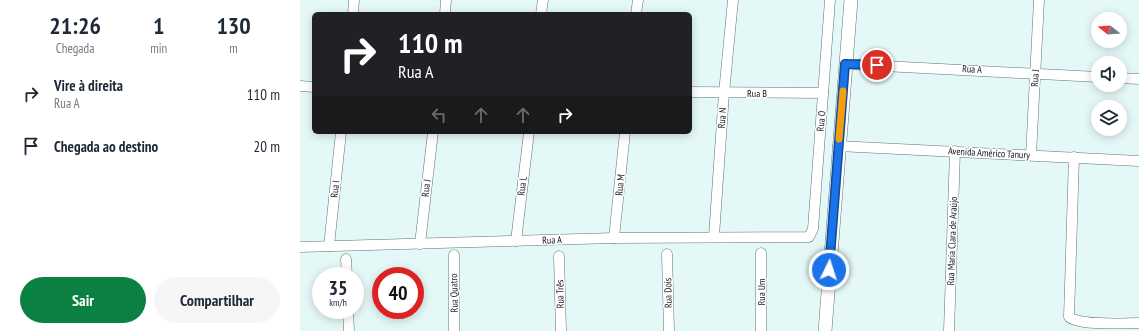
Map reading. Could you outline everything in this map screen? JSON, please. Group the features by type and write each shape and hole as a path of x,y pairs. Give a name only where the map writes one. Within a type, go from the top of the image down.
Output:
{"street":[{"path":"352,12 354,0"},
{"path":"445,12 446,0"},
{"path":"541,12 543,0"},
{"path":"636,12 638,0"},
{"name":"Rua N","path":"714,236 724,93 733,0"},
{"name":"Rua O","path":"805,238 809,237 813,229 830,0"},
{"path":"825,331 838,146 851,0"},
{"name":"Rua J","path":"1031,155 1040,0"},
{"name":"Rua A","path":"845,64 1035,72 1091,76"},
{"path":"1127,78 1139,79"},
{"path":"300,86 312,87"},
{"name":"Rua B","path":"692,92 823,93"},
{"name":"Rua I","path":"329,246 341,134"},
{"name":"Rua J","path":"420,244 433,134"},
{"name":"Rua L","path":"516,241 529,134"},
{"name":"Rua M","path":"614,238 625,134"},
{"name":"Avenida Américo Tanury","path":"838,146 1139,161"},
{"name":"Rua Maria Clara de Araújo","path":"949,331 956,151"},
{"path":"1074,157 1069,317 1083,321 1139,323"},
{"name":"Rua A","path":"300,247 714,236 805,238"},
{"name":"Rua Um","path":"761,253 761,331"},
{"name":"Rua Dois","path":"667,254 668,331"},
{"name":"Rua Quatro","path":"454,255 454,331"},
{"name":"Rua Três","path":"559,256 561,331"},
{"path":"346,259 346,267"},
{"path":"348,319 348,331"}],"slow traffic":[{"path":"839,139 843,91"}],"route":[{"path":"829,270 845,64 877,65"}]}
